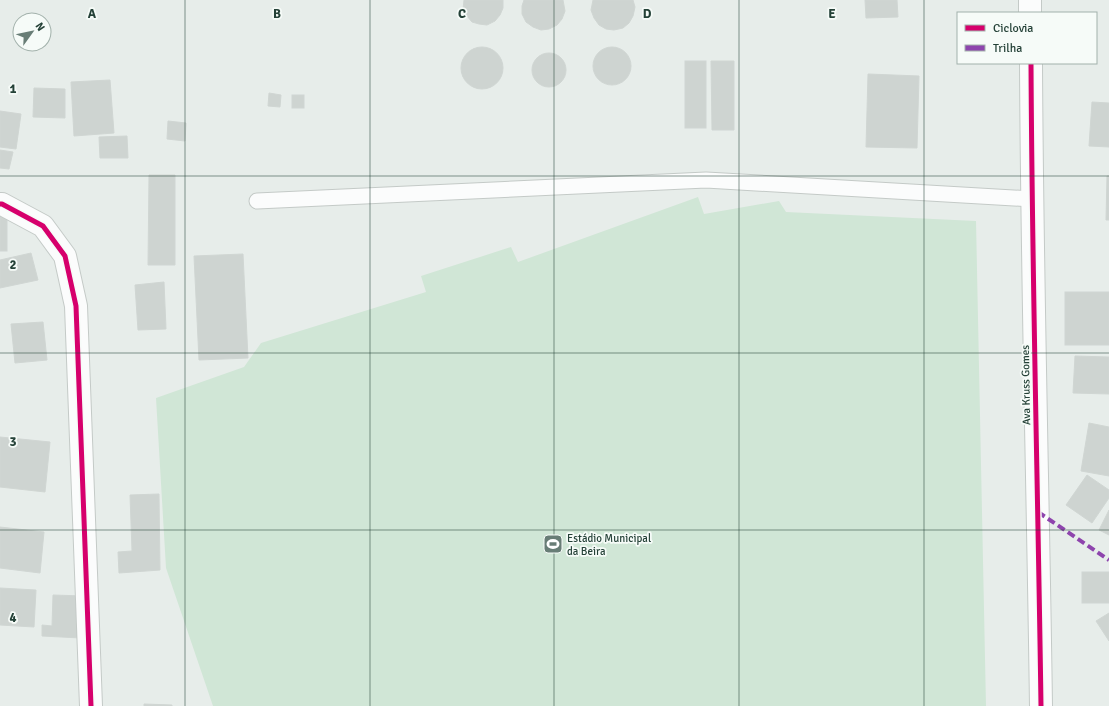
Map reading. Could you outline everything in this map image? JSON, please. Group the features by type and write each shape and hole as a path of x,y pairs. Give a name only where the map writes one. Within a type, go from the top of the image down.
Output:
{"street":[{"path":"1030,0 1030,12"},
{"name":"Ava Kruss Gomes","path":"1031,64 1040,706"},
{"path":"0,204 43,226 65,256 76,306 91,706"}],"lane":[{"path":"257,201 706,180 1032,199"}],"green space":[{"path":"698,197 704,214 779,201 786,212 976,221 986,706 213,706 166,568 156,398 244,367 261,343 426,292 421,276 511,247 518,262"}],"building":[{"path":"464,0 503,0 503,8 495,21 487,25 479,24 472,22 467,16 463,9"},
{"path":"524,0 563,0 565,11 562,19 557,25 549,29 541,30 533,27 526,22 522,14"},
{"path":"593,0 633,0 635,7 633,16 629,23 623,28 614,30 606,29 599,25 594,18 591,10"},
{"path":"865,0 897,0 898,17 866,18"},
{"path":"482,47 497,53 503,68 497,83 482,89 467,83 461,68 467,53"},
{"path":"608,47 616,47 626,52 630,59 630,73 626,80 616,85 608,85 598,80 596,77 593,70 593,62 598,52 601,50"},
{"path":"546,53 552,53 561,58 565,64 565,76 561,82 552,87 546,87 537,82 532,73 532,67 537,58"},
{"path":"685,61 706,61 706,128 685,128"},
{"path":"711,61 734,61 734,130 712,130"},
{"path":"868,74 919,76 917,148 866,147"},
{"path":"110,80 114,133 74,136 71,82"},
{"path":"34,88 65,89 65,118 33,117"},
{"path":"269,93 281,95 280,107 268,106"},
{"path":"292,95 304,95 304,108 292,108"},
{"path":"1092,102 1109,103 1109,147 1089,146"},
{"path":"0,111 21,114 16,149 0,147"},
{"path":"168,121 186,123 185,141 167,139"},
{"path":"127,136 128,158 100,158 99,137"},
{"path":"0,150 13,152 9,169 0,168"},
{"path":"149,175 175,175 175,265 148,265"},
{"path":"1107,176 1109,176 1109,220 1106,220"},
{"path":"0,213 7,213 7,251 0,251"},
{"path":"31,253 38,280 0,288 0,260"},
{"path":"243,254 248,358 199,360 194,256"},
{"path":"164,282 166,329 138,330 135,285"},
{"path":"1065,292 1109,292 1109,345 1065,345"},
{"path":"43,322 47,360 15,363 11,324"},
{"path":"1075,356 1109,357 1109,394 1073,393"},
{"path":"1089,423 1109,427 1109,476 1081,471"},
{"path":"0,437 50,442 45,492 0,487"},
{"path":"1087,475 1109,490 1109,498 1092,523 1066,505"},
{"path":"159,494 160,570 119,573 118,552 132,551 130,495"},
{"path":"1109,510 1109,535 1099,530"},
{"path":"0,527 44,532 40,573 0,568"},
{"path":"1082,572 1109,572 1109,603 1082,603"},
{"path":"0,588 36,590 34,627 0,625"},
{"path":"53,595 83,596 81,638 42,636 42,625 52,626"},
{"path":"1109,613 1109,641 1096,621"},
{"path":"144,704 172,705 172,706 144,706"}],"marked path":[{"path":"1038,512 1109,560"}],"cycle path":[{"path":"1031,64 1041,706"},
{"path":"0,204 43,226 65,256 76,306 91,706"}],"place":[{"name":"Estádio Municipal da Beira","path":"553,544"}]}
